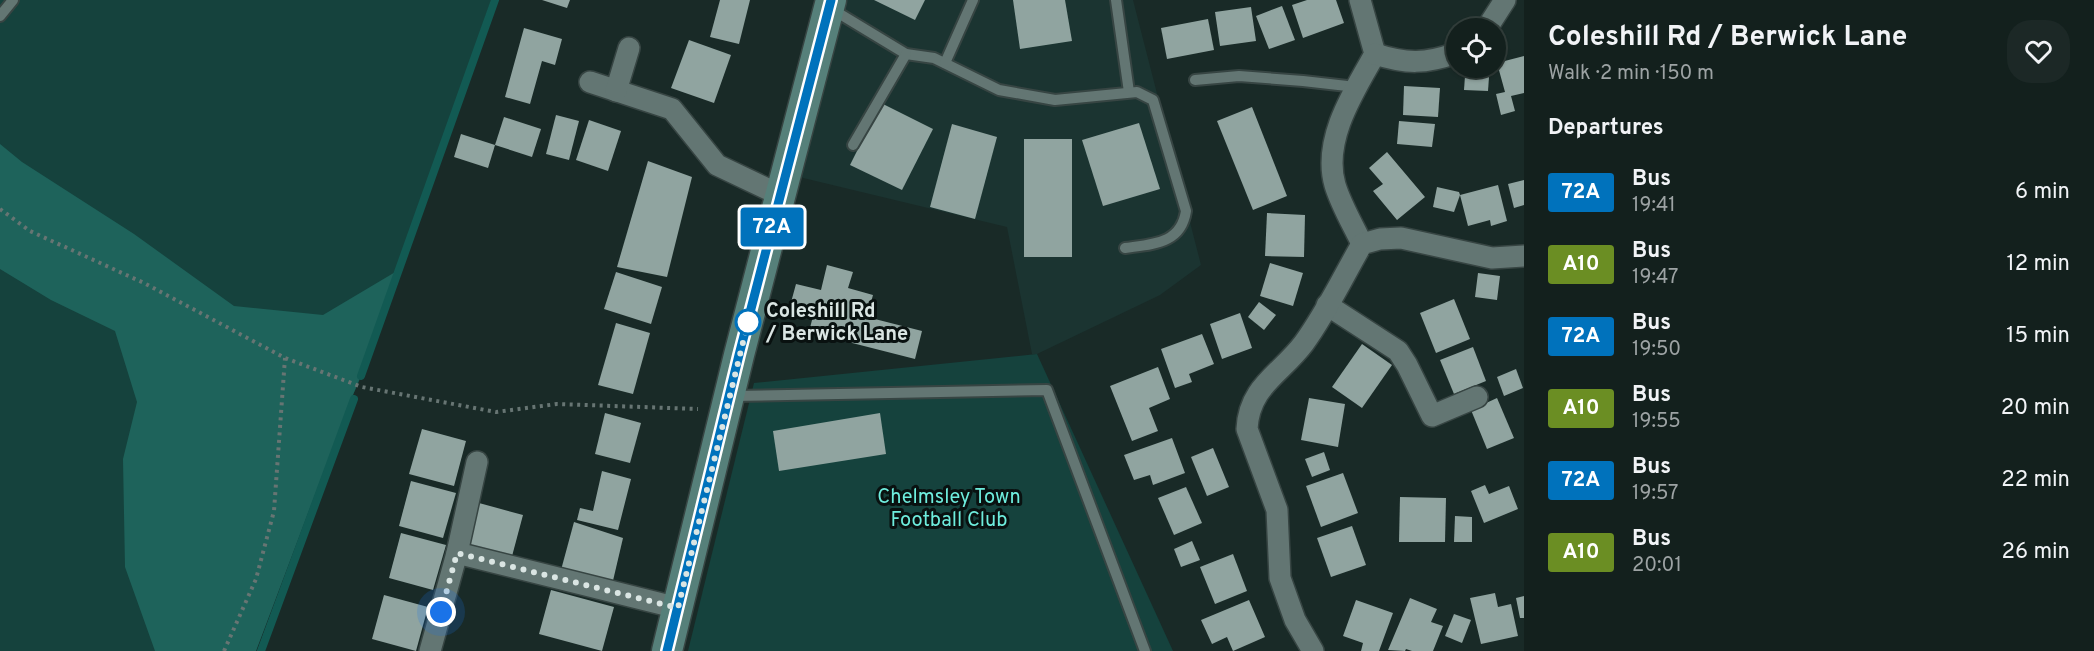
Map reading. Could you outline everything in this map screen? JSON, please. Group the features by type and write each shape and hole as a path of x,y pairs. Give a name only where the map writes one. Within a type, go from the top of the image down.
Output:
{"street":[{"path":"1360,0 1375,54 1356,87 1336,135 1332,158 1335,183 1344,208 1362,244"},
{"path":"1493,18 1505,0"},
{"path":"667,651 729,396 830,4"},
{"path":"616,91 629,48"},
{"path":"1375,54 1405,62 1446,57"},
{"path":"590,82 672,109 717,165 780,195"},
{"path":"1313,651 1294,620 1280,578 1277,510 1247,429 1252,403 1260,389 1304,343 1362,244 1380,239 1401,238 1492,258 1524,256"},
{"path":"1326,305 1398,351 1432,416 1476,398"},
{"path":"430,651 457,553 477,462"},
{"path":"457,553 678,608"}],"lane":[{"path":"0,16 13,0"},
{"path":"945,63 973,0"},
{"path":"1116,0 1129,92"},
{"path":"830,4 906,54 934,58 999,90 1055,100 1137,92 1153,100 1186,211 1184,224 1174,236 1150,244 1125,248"},
{"path":"853,145 906,54"},
{"path":"1195,80 1239,76 1356,87"},
{"path":"729,396 1047,390 1145,651"}],"path":[{"path":"0,209 30,231 144,283 285,358 362,387 496,412 557,404 699,409"},
{"path":"224,651 256,579 274,511 285,358"}],"shaded area":[{"path":"846,0 1133,0 1201,265 1160,295 1037,354 1032,354 1007,227 795,176 841,27"},
{"path":"0,144 22,162 134,234 234,306 323,315 397,271 376,337 256,651 155,651 125,567 123,459 137,402 115,331 51,300 0,269"}],"green space":[{"path":"0,0 491,0 364,370 256,651 0,651"},
{"name":"Chelmsley Town Football Club","path":"1037,354 1173,651 688,651 754,383"}],"building":[{"path":"542,0 570,0 567,8"},
{"path":"720,0 750,0 739,44 710,37"},
{"path":"874,0 925,0 915,20"},
{"path":"1013,0 1065,0 1072,41 1020,49"},
{"path":"1307,0 1336,0 1344,23 1303,38 1292,5"},
{"path":"1282,6 1295,40 1269,49 1256,16"},
{"path":"1251,7 1256,41 1220,46 1215,12"},
{"path":"1208,19 1214,50 1167,59 1161,28"},
{"path":"524,28 562,39 555,65 542,61 530,104 505,97"},
{"path":"689,40 731,55 714,103 671,88"},
{"path":"1524,56 1524,93 1511,96 1515,111 1501,115 1496,94 1505,92 1501,78 1506,78 1506,61"},
{"path":"1465,78 1489,78 1488,91 1464,90"},
{"path":"1404,86 1440,88 1438,117 1403,115"},
{"path":"881,103 933,129 902,190 850,165"},
{"path":"1252,107 1287,196 1253,210 1217,121"},
{"path":"556,115 579,121 569,160 546,154"},
{"path":"504,117 541,129 532,157 495,145"},
{"path":"589,120 621,131 608,171 576,160"},
{"path":"1399,121 1435,124 1432,147 1397,144"},
{"path":"1139,123 1160,189 1103,206 1082,140"},
{"path":"952,124 997,137 975,219 930,207"},
{"path":"461,134 495,145 488,168 454,157"},
{"path":"1024,139 1072,139 1072,257 1024,257"},
{"path":"1387,152 1425,197 1397,220 1373,191 1383,184 1369,168"},
{"path":"648,161 692,177 667,277 617,267"},
{"path":"1524,180 1524,205 1514,208 1508,184"},
{"path":"1498,185 1507,221 1491,226 1490,220 1468,226 1460,195"},
{"path":"1437,187 1459,192 1454,212 1433,207"},
{"path":"1267,213 1305,215 1304,257 1265,256"},
{"path":"1270,263 1303,273 1293,306 1260,296"},
{"path":"827,265 853,272 848,288 873,295 867,317 922,331 915,359 809,332 814,312 790,306 796,284 821,290"},
{"path":"616,272 662,287 651,324 604,309"},
{"path":"1478,273 1500,276 1497,300 1475,297"},
{"path":"1454,299 1470,339 1436,353 1420,313"},
{"path":"1259,302 1276,315 1264,330 1248,317"},
{"path":"1240,313 1252,348 1222,359 1210,324"},
{"path":"616,323 650,333 633,394 598,385"},
{"path":"1202,334 1214,364 1189,374 1192,382 1175,388 1161,349"},
{"path":"1362,344 1392,365 1362,408 1332,387"},
{"path":"1473,347 1486,381 1454,394 1440,360"},
{"path":"1158,367 1170,399 1149,408 1158,431 1132,441 1110,386"},
{"path":"1516,369 1523,388 1504,396 1497,377"},
{"path":"1309,398 1345,404 1338,447 1301,440"},
{"path":"1497,398 1514,438 1487,449 1471,410"},
{"path":"605,413 641,423 630,463 595,454"},
{"path":"880,413 886,454 779,471 773,431"},
{"path":"422,429 466,441 454,486 409,474"},
{"path":"1172,438 1185,473 1153,485 1150,475 1134,480 1124,455"},
{"path":"1213,448 1229,487 1207,496 1191,457"},
{"path":"1324,452 1330,470 1312,477 1305,459"},
{"path":"602,471 631,479 618,530 577,520 580,508 593,511"},
{"path":"1343,473 1358,513 1321,527 1306,486"},
{"path":"411,481 456,493 443,538 399,526"},
{"path":"1485,485 1489,494 1509,486 1518,509 1484,523 1471,491"},
{"path":"1186,487 1202,523 1174,535 1158,498"},
{"path":"1400,497 1446,498 1445,542 1399,542"},
{"path":"479,503 523,515 511,560 466,548"},
{"path":"1455,516 1472,517 1472,542 1454,542"},
{"path":"574,522 623,538 612,585 561,570"},
{"path":"1352,526 1366,565 1331,577 1317,538"},
{"path":"401,533 446,545 433,590 389,578"},
{"path":"1192,541 1200,560 1181,567 1174,549"},
{"path":"1233,554 1247,591 1215,604 1200,567"},
{"path":"551,590 614,607 602,651 539,634"},
{"path":"1495,593 1498,607 1511,604 1518,636 1481,644 1470,598"},
{"path":"384,595 428,607 416,651 372,639"},
{"path":"1524,596 1524,618 1520,618 1516,598"},
{"path":"1410,598 1437,609 1431,622 1443,626 1433,651 1388,650"},
{"path":"1249,600 1265,637 1233,651 1227,637 1212,644 1201,620"},
{"path":"1356,600 1393,613 1379,651 1361,651 1363,643 1343,636"},
{"path":"1454,614 1471,620 1462,643 1445,636"}],"waterway":[{"path":"361,376 495,0"},
{"path":"261,651 354,399"}],"bus line":[{"name":"72A","path":"667,651 739,355 831,0"}],"place":[{"name":"Coleshill Rd / Berwick Lane","path":"748,322"}],"route":[{"path":"441,612 457,553 678,608 748,322"}]}
